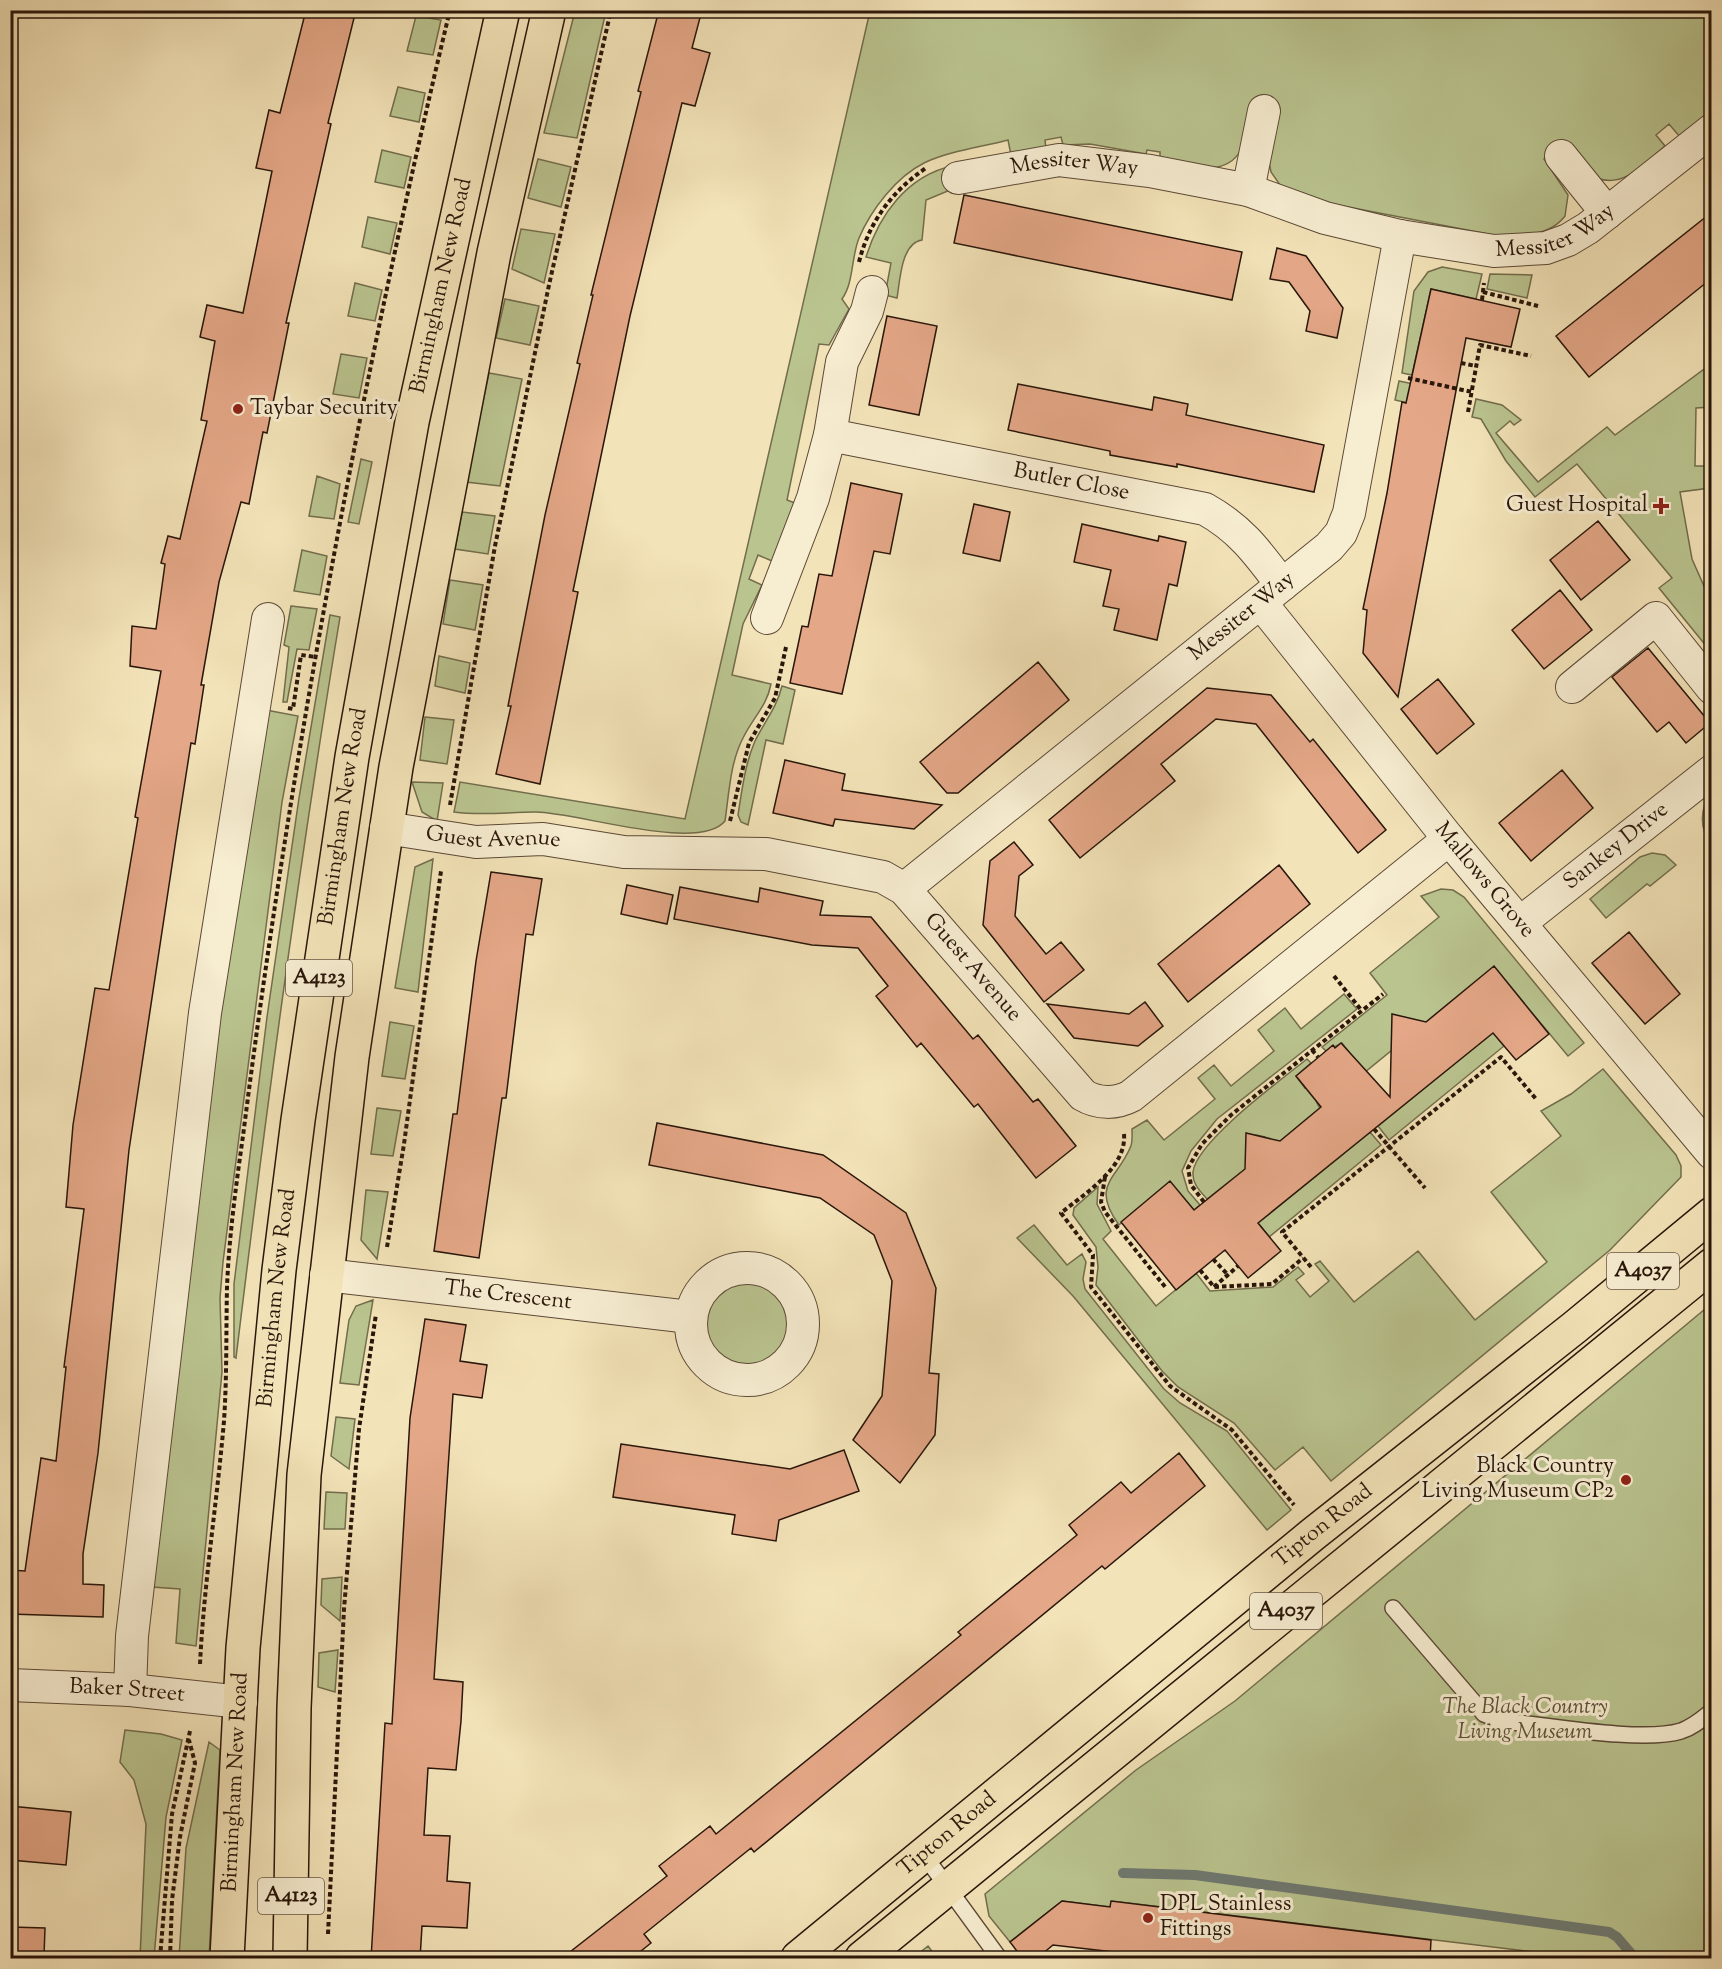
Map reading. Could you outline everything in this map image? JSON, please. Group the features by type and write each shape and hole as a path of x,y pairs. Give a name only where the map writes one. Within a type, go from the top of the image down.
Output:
{"main road":[{"name":"Birmingham New Road","path":"227,1959 243,1648 279,1270 352,757 412,422 503,10"},
{"name":"Birmingham New Road","path":"290,1959 294,1708 304,1475 352,1057 386,828 494,253 549,10"},
{"name":"Tipton Road","path":"798,1959 924,1855 1304,1522 1399,1467 1712,1214"},
{"name":"Tipton Road","path":"862,1959 1712,1265"},
{"path":"279,1270 326,1275"},
{"path":"1399,1467 1424,1498"},
{"path":"1304,1522 1339,1568"},
{"path":"241,1702 294,1708"},
{"path":"273,1959 291,1834"}],"street":[{"path":"1248,190 1264,111"},
{"name":"Messiter Way","path":"958,178 1059,160 1150,171 1248,190 1325,218 1400,236 1494,251 1546,248 1568,240 1607,213 1700,139"},
{"path":"1562,156 1607,213"},
{"name":"Messiter Way","path":"904,889 1271,594 1329,546 1341,533 1349,513 1400,236"},
{"path":"767,618 813,498 830,435 842,362 867,310 872,292"},
{"name":"Butler Close","path":"830,435 1204,509 1228,522 1247,539 1271,594"},
{"name":"Mallows Grove","path":"1271,594 1449,839 1712,1154"},
{"path":"1572,687 1656,618 1712,688"},
{"path":"130,1690 132,1636 206,1013 268,619"},
{"name":"Sankey Drive","path":"1520,923 1712,771"},
{"name":"Guest Avenue","path":"386,828 476,842 543,839 624,852 766,854 883,877 904,889 1083,1095 1094,1102 1122,1101"},
{"path":"1122,1101 1449,839"},
{"name":"The Crescent","path":"326,1275 690,1317"},
{"name":"Baker Street","path":"10,1685 130,1690 241,1702"}],"lane":[{"path":"1393,1608 1484,1714 1502,1721 1651,1736 1681,1731 1712,1711"},
{"path":"924,1855 999,1959"}],"path":[{"path":"201,1647 224,1422 228,1346 227,1285 242,1138 283,858 315,661 367,381 450,10"},
{"path":"328,1935 346,1586 359,1429 404,1144 452,786 495,546 549,285 611,10"},
{"path":"858,264 864,242 891,197 909,179 930,165"},
{"path":"1483,292 1538,306"},
{"path":"1468,412 1480,345 1531,356"},
{"path":"1461,363 1476,366"},
{"path":"1375,372 1472,392"},
{"path":"723,854 743,762 749,742 775,698 790,629 767,618"},
{"path":"1312,949 1362,1011"},
{"path":"1204,1203 1189,1176 1188,1168 1193,1157 1231,1115 1383,994"},
{"path":"1312,1050 1318,1058"},
{"path":"1311,1267 1282,1232 1501,1057 1536,1099"},
{"path":"1122,1101 1125,1147 1105,1177 1061,1213 1093,1255 1091,1287 1170,1386 1232,1430 1304,1522"},
{"path":"1374,1129 1425,1188"},
{"path":"1105,1177 1101,1202 1105,1212 1166,1288"},
{"path":"1214,1287 1272,1284 1303,1258"},
{"path":"1213,1259 1228,1275"},
{"path":"1214,1287 1239,1266"},
{"path":"1200,1270 1214,1287"},
{"path":"160,1959 172,1814 189,1739 195,1763 180,1837 172,1900 170,1959"}],"green space":[{"path":"575,11 606,11 577,138 544,133"},
{"path":"870,11 1711,11 1711,113 1680,137 1669,124 1656,135 1665,146 1634,172 1616,180 1597,178 1566,142 1544,159 1568,195 1565,216 1551,228 1542,232 1513,236 1493,235 1317,201 1282,188 1271,172 1269,162 1241,150 1225,165 1204,168 1160,159 1160,152 1147,150 1146,154 1090,144 1063,145 1061,137 1045,140 1046,149 1011,155 1008,140 955,152 924,163 894,186 870,216 859,238 851,278 842,299 849,309 829,345 819,344 787,500 795,503 772,561 758,555 749,579 762,585 743,624 732,675 771,684 766,699 747,731 735,758 725,821 711,830 690,833 664,832 536,812 485,814 454,812 460,782 685,819"},
{"path":"416,16 441,20 433,55 407,51"},
{"path":"398,87 425,93 419,122 390,116"},
{"path":"382,150 411,157 404,188 375,182"},
{"path":"538,159 571,167 561,207 528,198"},
{"path":"952,166 955,188 926,200 922,240 915,243 906,255 897,298 885,295 891,263 866,257 879,226 887,212 908,188 936,171"},
{"path":"368,217 397,223 390,254 362,247"},
{"path":"521,229 555,234 544,283 512,269"},
{"path":"1442,267 1482,274 1476,299 1431,289 1412,375 1402,373 1414,291 1428,272"},
{"path":"1490,274 1532,275 1527,298 1487,289"},
{"path":"355,283 382,290 375,321 348,316"},
{"path":"505,299 539,306 530,345 496,338"},
{"path":"341,354 367,358 359,398 333,394"},
{"name":"Guest Hospital","path":"1711,364 1711,407 1696,408 1695,466 1710,466 1710,488 1680,492 1692,559 1711,602 1711,652 1659,588 1672,578 1577,464 1535,497 1506,461 1481,419 1472,417 1476,399 1502,405 1521,420 1514,425 1510,421 1496,433 1538,482 1607,427 1615,435"},
{"path":"489,373 522,379 500,486 466,482"},
{"path":"1399,381 1443,390 1438,410 1395,400"},
{"path":"361,459 372,462 359,524 348,522"},
{"path":"317,476 340,484 334,519 309,516"},
{"path":"462,512 495,516 488,554 455,549"},
{"path":"302,550 327,556 320,595 294,591"},
{"path":"450,580 483,585 475,630 443,624"},
{"path":"291,606 317,609 309,650 297,649 287,702 283,702 289,647 284,645"},
{"path":"330,615 340,617 284,987 236,1358 234,1357 234,1284 267,1017 299,798"},
{"path":"439,656 470,663 465,693 435,686"},
{"path":"782,686 795,690 783,744 766,740 748,825 741,822 738,815 746,768 755,741 774,707"},
{"path":"266,710 298,716 282,802 223,1262 220,1298 222,1372 196,1646 176,1643 180,1589 152,1587 202,1132"},
{"path":"425,717 454,720 447,764 420,760"},
{"path":"412,782 443,783 437,821 422,812"},
{"path":"1711,794 1711,843 1704,831 1702,818"},
{"path":"1652,853 1665,855 1676,865 1650,886 1647,884 1606,918 1590,899 1640,857"},
{"path":"433,859 418,992 395,988 415,867"},
{"path":"1441,889 1453,890 1464,897 1584,1043 1568,1056 1494,967 1365,1072 1345,1061 1349,1052 1342,1043 1326,1051 1322,1047 1387,995 1370,973 1439,917 1421,896"},
{"path":"1344,994 1357,1009 1217,1119 1191,1151 1182,1171 1188,1191 1200,1205 1194,1210 1170,1182 1119,1225 1111,1211 1106,1191 1131,1146 1132,1129 1147,1120 1164,1140 1215,1099 1198,1078 1214,1065 1231,1086 1274,1051 1258,1030 1285,1008 1301,1029"},
{"path":"390,1022 414,1026 405,1079 382,1076"},
{"path":"1493,1032 1504,1046 1389,1140 1378,1126"},
{"path":"1307,1059 1311,1063 1296,1076 1305,1088 1310,1083 1320,1108 1273,1147 1265,1137 1256,1135 1246,1143 1253,1163 1207,1199 1194,1180 1193,1172 1198,1159 1224,1128"},
{"path":"1603,1069 1676,1155 1681,1166 1681,1177 1610,1250 1331,1481 1303,1447 1275,1470 1234,1423 1178,1387 1162,1371 1096,1285 1098,1267 1096,1247 1073,1215 1074,1208 1098,1187 1097,1204 1111,1231 1103,1239 1156,1306 1196,1273 1210,1291 1273,1287 1298,1267 1304,1274 1296,1280 1310,1297 1329,1281 1315,1264 1320,1261 1354,1302 1418,1251 1475,1320 1547,1262 1491,1192 1561,1136 1541,1111 1571,1094"},
{"path":"377,1108 401,1111 393,1156 371,1154"},
{"path":"1370,1132 1381,1145 1269,1237 1258,1223"},
{"path":"366,1190 388,1192 377,1259 361,1240"},
{"path":"1034,1225 1067,1265 1082,1254 1086,1262 1083,1279 1085,1289 1164,1389 1180,1403 1227,1431 1291,1510 1267,1530 1073,1296 1017,1238"},
{"path":"746,1281 769,1288 781,1300 788,1323 781,1346 769,1358 746,1365 723,1358 711,1346 704,1323 711,1300 723,1288"},
{"path":"373,1300 359,1385 340,1383 349,1320 356,1306"},
{"name":"The Black Country Living Museum","path":"1711,1304 1711,1958 1533,1958 1534,1952 1112,1901 1110,1907 1062,1901 1010,1942 989,1916 985,1894 1136,1770 1235,1701"},
{"path":"336,1417 355,1419 349,1469 331,1456"},
{"path":"326,1492 347,1493 345,1529 324,1529"},
{"path":"342,1577 340,1621 321,1605 322,1579"},
{"path":"338,1650 335,1692 318,1687 319,1653"},
{"path":"125,1730 161,1734 182,1740 166,1817 154,1958 140,1958 146,1824 134,1780 120,1762"},
{"path":"209,1742 220,1750 209,1958 179,1958 186,1848"},
{"path":"928,1946 937,1958 913,1958"},
{"path":"958,1952 979,1958 937,1958"}],"building":[{"path":"306,10 356,10 328,123 331,124 286,323 289,323 267,433 263,432 249,504 241,502 219,582 201,685 204,685 195,744 191,743 129,1150 98,1453 83,1554 83,1584 104,1585 103,1617 10,1614 10,1570 25,1571 41,1458 56,1461 66,1367 64,1367 84,1209 66,1207 73,1125 95,988 109,990 138,818 135,817 161,671 130,666 132,626 156,629 165,564 161,563 168,536 180,539 207,421 201,420 215,341 200,337 207,305 243,313 272,171 256,168 269,110 280,113"},
{"path":"659,10 702,10 692,48 710,53 695,106 682,103 630,316 573,591 578,592 540,784 496,774 511,706 508,706 545,515 580,364 577,363 593,295 591,295"},
{"path":"964,195 1242,252 1232,300 954,243"},
{"path":"1712,212 1712,278 1589,377 1556,336"},
{"path":"1277,248 1306,256 1343,308 1337,338 1306,331 1310,311 1289,282 1270,279"},
{"path":"1431,289 1520,309 1511,347 1466,338 1398,697 1363,653 1367,610 1363,609 1387,493 1402,402 1406,403"},
{"path":"887,316 937,326 919,415 869,405"},
{"path":"1018,384 1152,410 1154,397 1188,404 1186,415 1324,445 1314,492 1177,464 1177,467 1110,455 1110,451 1008,430"},
{"path":"851,483 902,494 890,554 874,551 842,694 790,683 802,626 808,627 819,574 832,576"},
{"path":"974,504 1010,512 1000,561 963,553"},
{"path":"1598,521 1630,560 1581,600 1550,560"},
{"path":"1082,524 1158,541 1159,536 1186,542 1177,586 1169,584 1157,640 1114,630 1119,609 1103,606 1111,570 1074,562"},
{"path":"1560,590 1592,630 1544,669 1512,630"},
{"path":"1648,648 1710,723 1686,743 1669,722 1657,732 1612,677"},
{"path":"1038,662 1069,700 958,793 947,793 920,762"},
{"path":"1438,679 1474,724 1437,754 1401,709"},
{"path":"1207,688 1271,695 1310,742 1313,739 1386,830 1358,853 1256,724 1216,719 1161,764 1175,781 1080,858 1049,820"},
{"path":"785,760 845,774 842,790 942,805 914,829 835,819 833,826 773,813"},
{"path":"1562,770 1593,808 1531,861 1499,823"},
{"path":"1014,842 1033,865 1019,876 1015,916 1046,954 1061,942 1084,970 1044,1002 983,925 990,861"},
{"path":"1279,865 1310,904 1188,1002 1158,964"},
{"path":"491,872 542,879 533,935 526,934 506,1098 502,1098 479,1258 434,1251 453,1114 457,1114 476,961"},
{"path":"627,885 673,895 667,924 621,914"},
{"path":"680,887 758,902 760,888 823,901 820,915 871,917 973,1039 978,1035 1033,1102 1038,1099 1076,1146 1036,1178 978,1104 974,1107 921,1043 917,1047 876,996 888,986 858,948 812,945 674,919"},
{"path":"1629,932 1680,994 1645,1024 1592,963"},
{"path":"1494,966 1549,1034 1516,1060 1493,1033 1258,1223 1281,1251 1248,1278 1225,1250 1176,1290 1121,1222 1170,1181 1194,1210 1245,1169 1246,1133 1280,1141 1321,1107 1296,1076 1333,1045 1335,1048 1341,1043 1390,1097 1392,1014 1426,1022"},
{"path":"1145,1002 1163,1026 1138,1046 1074,1038 1047,1004 1129,1014"},
{"path":"657,1123 823,1155 906,1213 936,1288 929,1373 939,1374 935,1435 900,1483 853,1440 882,1396 892,1281 874,1235 820,1198 649,1165"},
{"path":"425,1319 466,1325 460,1361 487,1365 482,1398 453,1394 434,1679 463,1682 461,1721 456,1770 428,1768 424,1835 450,1836 447,1881 470,1883 467,1928 422,1926 420,1959 371,1959 385,1723 392,1724 410,1418"},
{"path":"621,1444 790,1469 844,1450 859,1491 779,1520 776,1541 732,1534 735,1515 613,1497"},
{"path":"1179,1453 1205,1486 1105,1569 1102,1566 754,1852 751,1848 644,1934 651,1943 631,1959 561,1959 667,1876 659,1866 710,1826 716,1834 961,1635 958,1632 1077,1535 1069,1525 1121,1482 1131,1493"},
{"path":"10,1806 71,1812 66,1865 10,1860"},
{"name":"DPL Stainless Fittings","path":"1062,1901 1110,1907 1111,1901 1431,1940 1430,1959 1140,1959 1140,1955 1053,1945 1036,1959 1023,1959 1010,1942"},
{"path":"10,1927 45,1928 44,1956 10,1955"}],"waterway":[{"path":"1123,1873 1195,1875 1609,1932 1617,1937 1635,1958"}],"place":[{"name":"Taybar Security","path":"238,409"},
{"name":"Guest Hospital","path":"1661,506"},
{"name":"Black Country Living Museum CP2","path":"1626,1480"},
{"name":"DPL Stainless Fittings","path":"1148,1918"}]}
